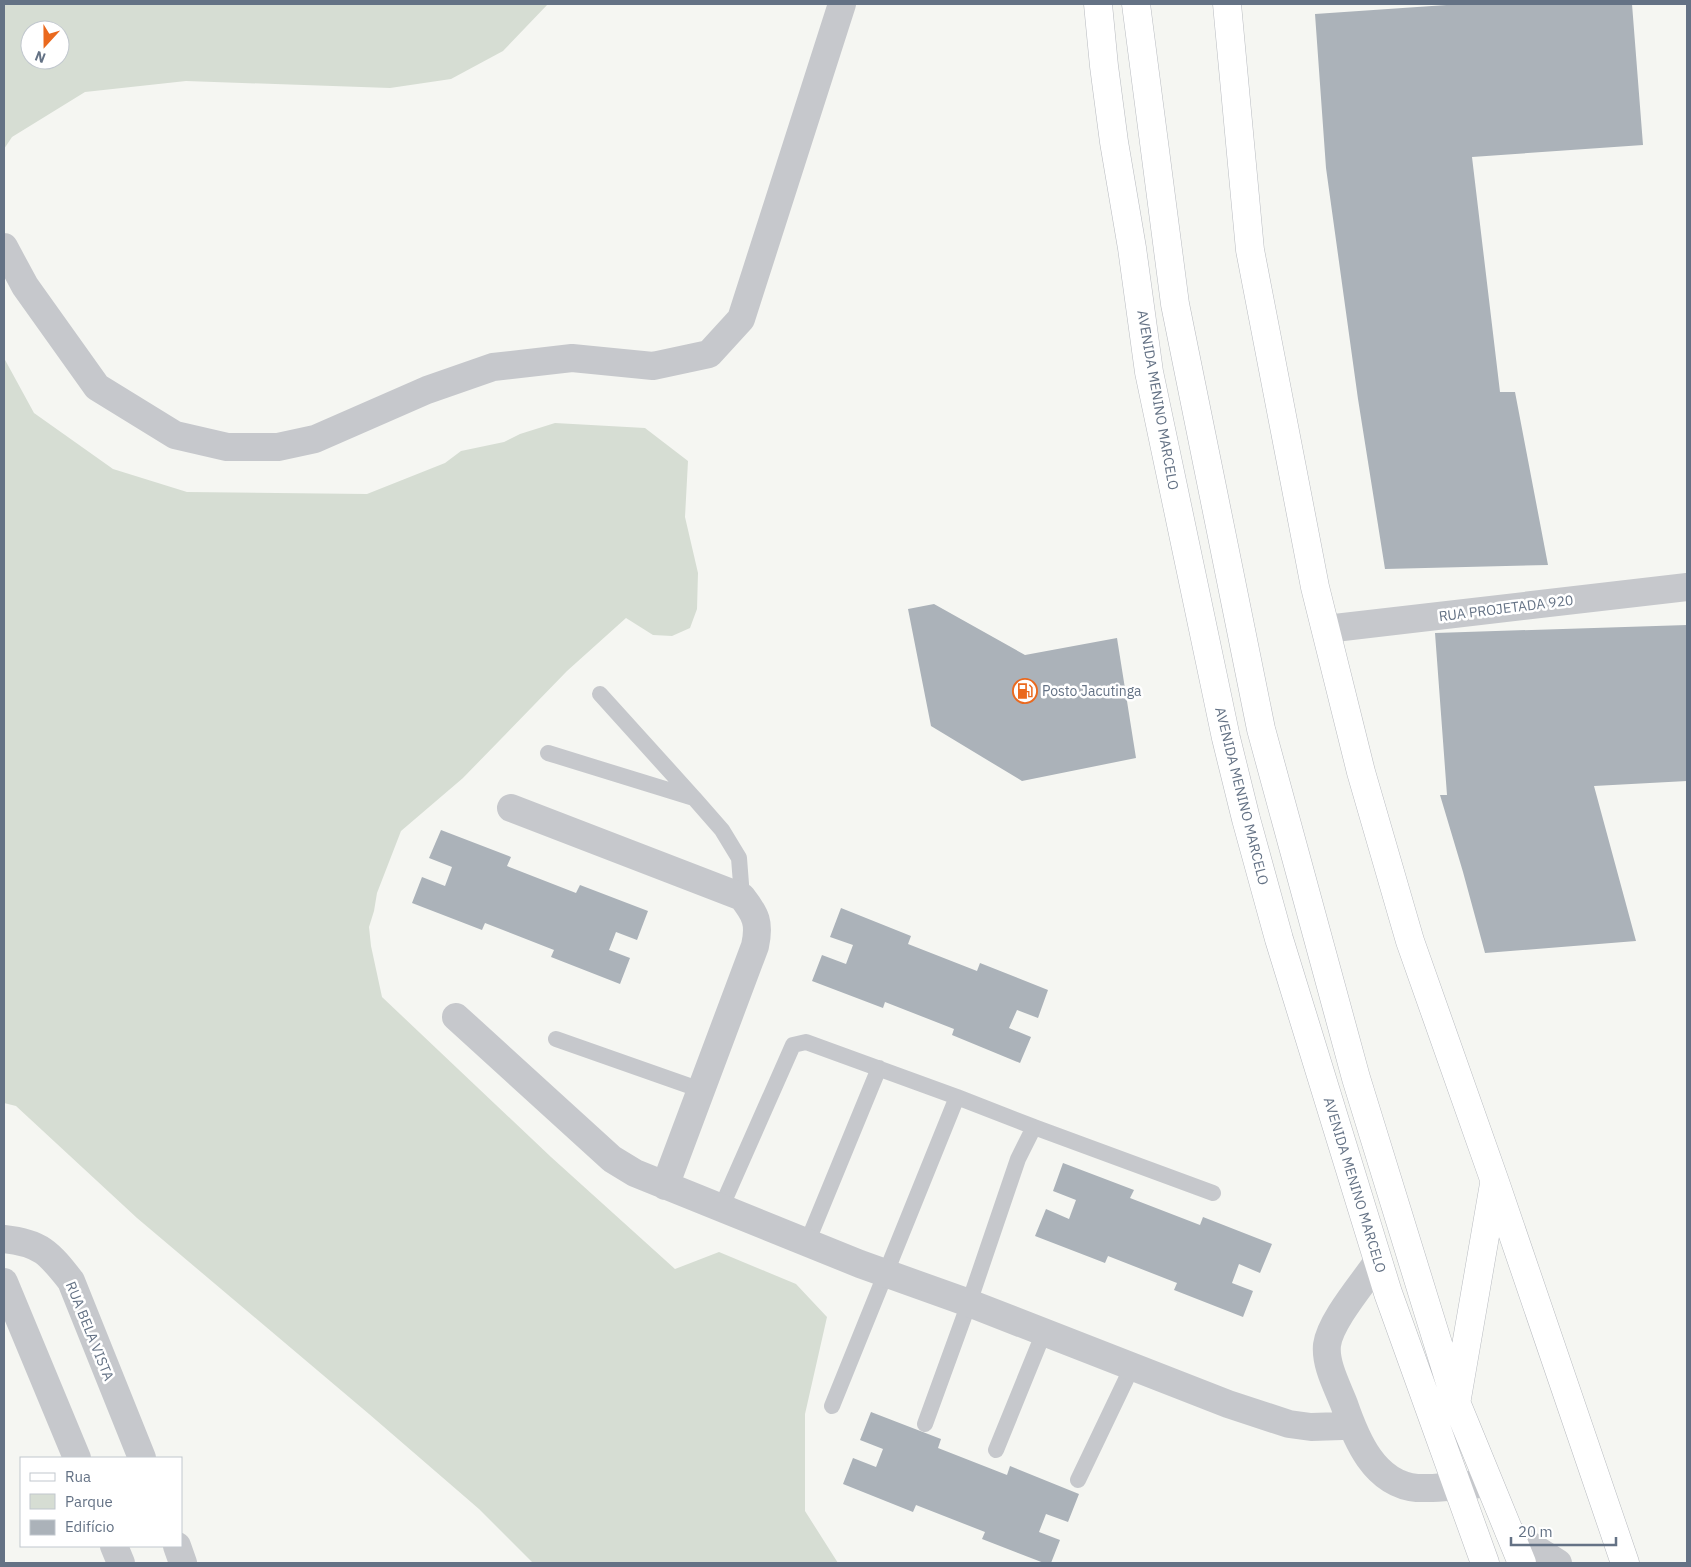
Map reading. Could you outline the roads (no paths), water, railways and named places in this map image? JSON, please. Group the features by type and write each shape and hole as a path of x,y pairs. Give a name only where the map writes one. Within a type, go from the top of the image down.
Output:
{"main road":[{"name":"AVENIDA MENINO MARCELO","path":"1098,4 1114,142 1150,372 1226,738 1246,819 1279,939 1388,1293 1485,1563"},
{"path":"1136,4 1175,304 1261,729 1356,1078 1456,1402 1522,1563"},
{"path":"1227,4 1250,250 1315,587 1361,772 1410,941 1495,1182 1625,1563"},
{"path":"1456,1402 1495,1182"}],"street":[{"path":"4,247 25,286 97,387 175,435 227,447 278,447 315,439 427,390 493,367 572,358 653,366 709,354 742,319 842,4"},
{"name":"RUA PROJETADA 920","path":"1326,629 1687,587"},
{"path":"511,808 742,897 754,912 758,932 755,946 665,1186"},
{"path":"456,1017 612,1159 635,1173 885,1274 969,1303 1228,1404 1289,1424 1311,1427 1351,1424"},
{"name":"RUA BELA VISTA","path":"4,1239 32,1244 52,1257 71,1281 142,1457"},
{"path":"1378,1260 1340,1316 1327,1346 1328,1360 1351,1424 1370,1462 1384,1474 1401,1484 1417,1488 1489,1483"},
{"path":"4,1282 77,1457"},
{"path":"1509,1532 1558,1563"},
{"path":"114,1547 121,1563"},
{"path":"176,1547 184,1563"}],"lane":[{"path":"600,694 722,830 739,858 742,897"},
{"path":"548,753 694,798"},
{"path":"556,1039 701,1090"},
{"path":"721,1208 793,1045 806,1042 1212,1193"},
{"path":"807,1243 879,1068"},
{"path":"832,1406 958,1097"},
{"path":"925,1424 1018,1160 1034,1127"},
{"path":"996,1450 1044,1332"},
{"path":"1078,1480 1132,1367"}],"place":[{"name":"Posto Jacutinga","path":"1025,691"}]}
